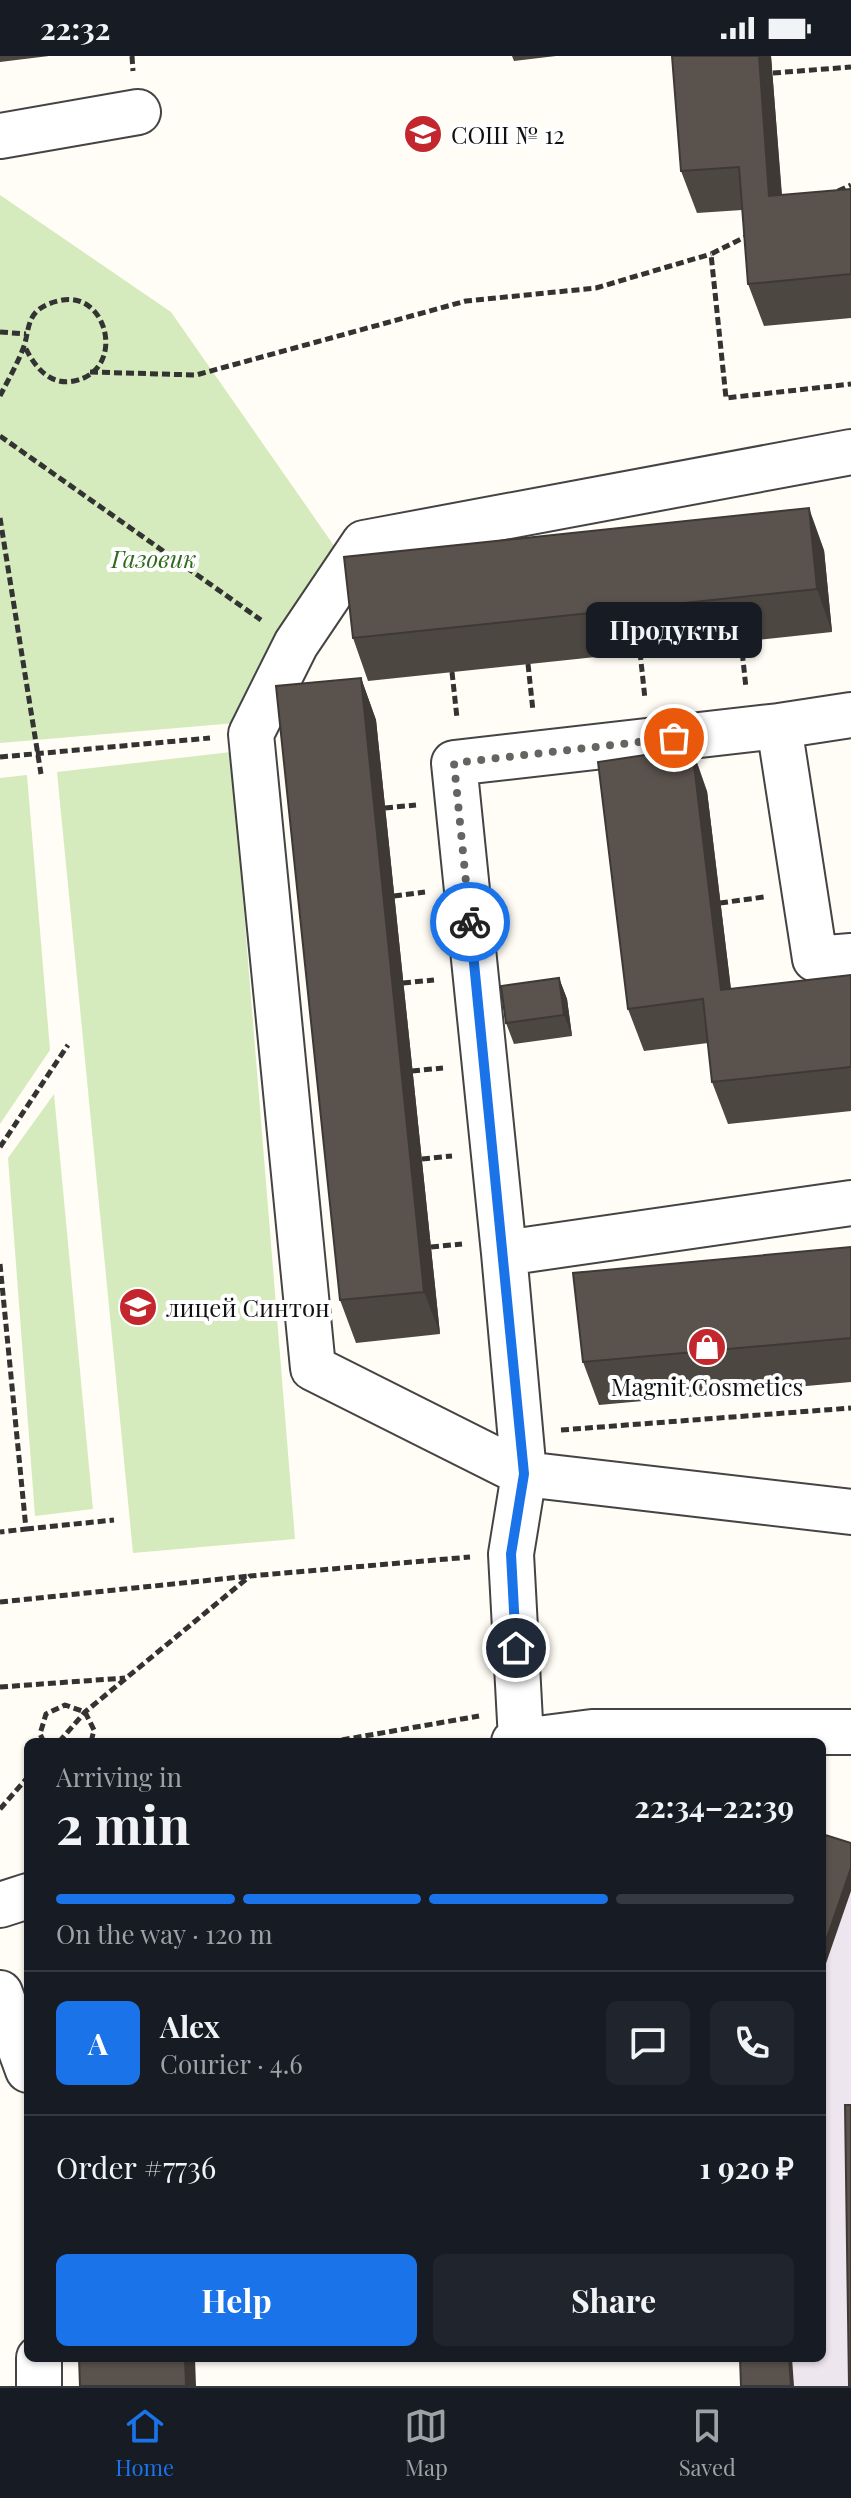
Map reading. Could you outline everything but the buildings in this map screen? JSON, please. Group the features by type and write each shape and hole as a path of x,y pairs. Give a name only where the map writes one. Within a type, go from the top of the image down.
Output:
{"street":[{"path":"0,136 138,112"},
{"path":"851,457 364,543 296,644 251,734 313,1368 524,1474 851,1512"},
{"path":"851,715 454,763 524,1474 511,1554 518,1731 851,1732"},
{"path":"779,726 815,959 851,956"},
{"path":"504,1253 851,1203"},
{"path":"0,1905 24,1897"},
{"path":"0,1993 24,2059"},
{"path":"39,2362 39,2386"}],"path":[{"path":"773,73 851,67"},
{"path":"838,191 851,185"},
{"path":"90,372 196,375 466,301 596,288 711,254 756,232"},
{"path":"711,254 726,398 851,384"},
{"path":"0,396 35,313 47,305 63,300 78,301 103,322 107,338 105,355 84,379 68,382 55,381 40,372 24,345"},
{"path":"0,332 26,334"},
{"path":"0,436 296,644"},
{"path":"0,518 41,774"},
{"path":"0,757 251,734"},
{"path":"0,1147 68,1045"},
{"path":"0,1264 26,1529"},
{"path":"585,1428 851,1408"},
{"path":"0,1532 114,1520"},
{"path":"0,1602 250,1576 511,1554"},
{"path":"62,1738 85,1712 250,1576"},
{"path":"0,1687 126,1678"},
{"path":"42,1738 40,1734 46,1714 65,1705 85,1712 94,1730 92,1738"},
{"path":"351,1738 431,1723 518,1731"},
{"path":"0,1809 24,1782"}],"shaded area":[{"path":"826,1844 851,1853 851,2386 745,2386 744,2362 826,2362"}],"green space":[{"name":"Газовик","path":"0,195 171,312 337,550 236,723 0,743"},
{"name":"лицей Синтон","path":"231,752 295,1539 133,1553 57,772"},
{"path":"27,775 50,1050 0,1124 0,778"},
{"path":"54,1094 93,1509 35,1516 8,1158"}],"way so far":[{"path":"470,922 454,763 674,738"}],"place":[{"name":"СОШ № 12","path":"423,134"},
{"name":"Продукты","path":"674,738"},
{"name":"лицей Синтон","path":"138,1307"},
{"name":"Magnit Cosmetics","path":"707,1347"}],"route":[{"path":"470,922 524,1474 511,1554 516,1648"}]}
